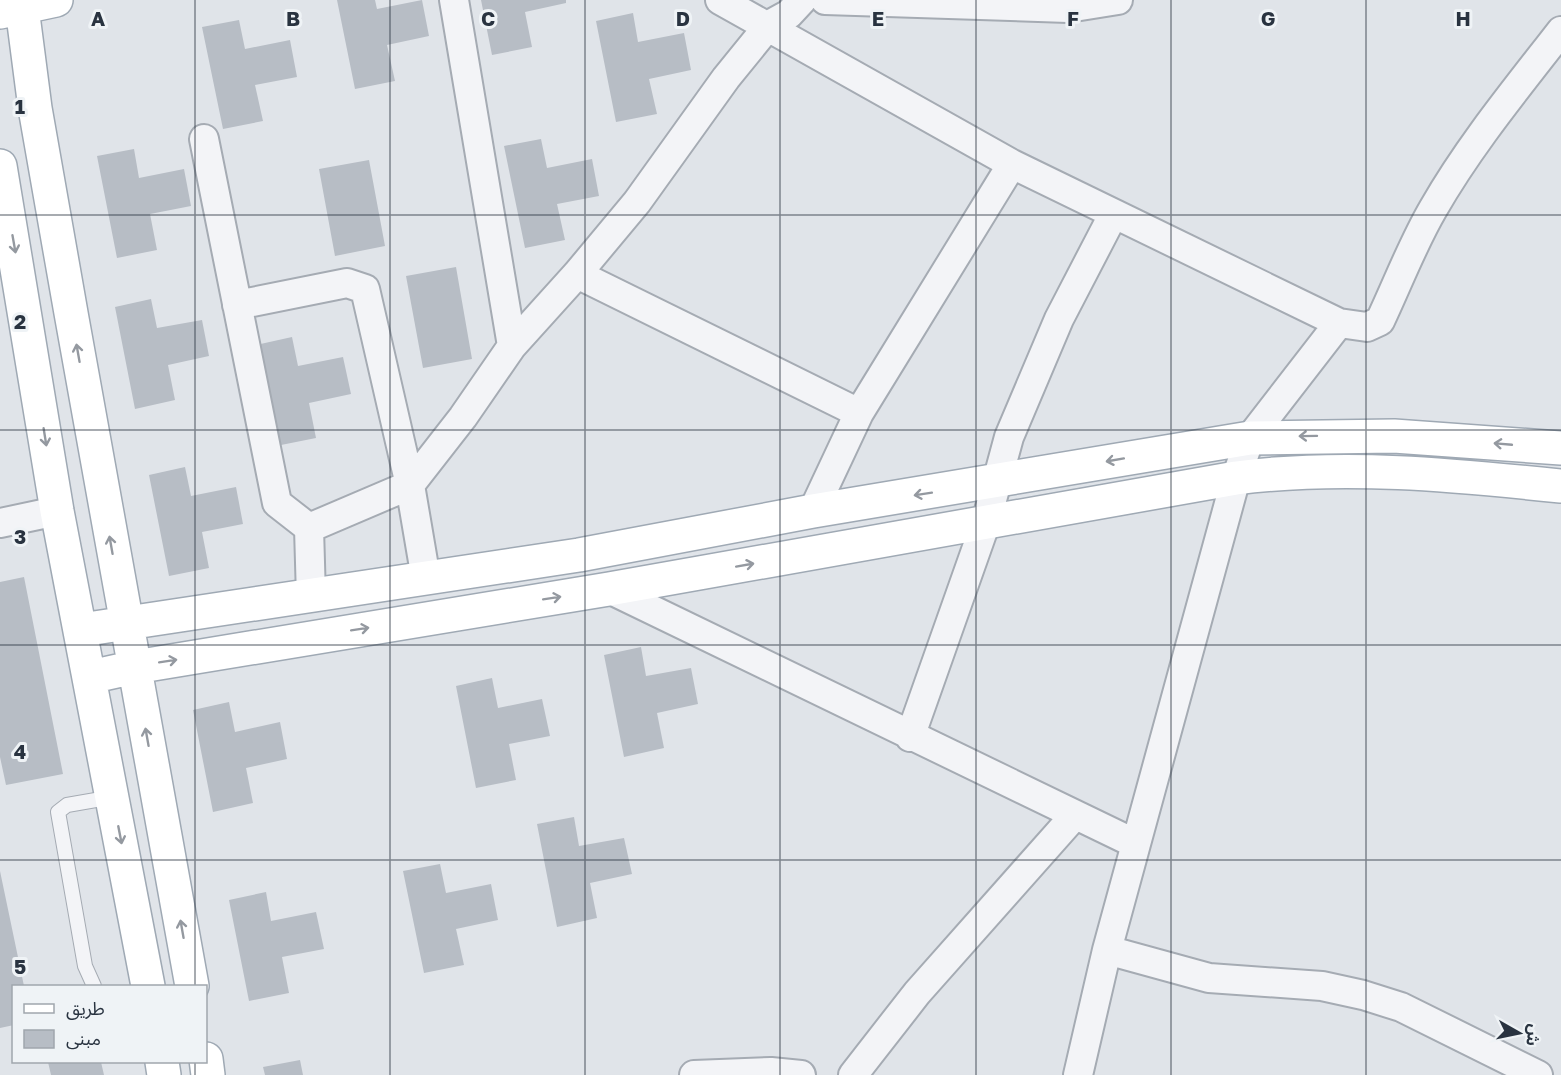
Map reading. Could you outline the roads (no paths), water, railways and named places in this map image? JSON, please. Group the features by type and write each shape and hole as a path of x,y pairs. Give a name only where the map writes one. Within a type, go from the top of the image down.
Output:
{"main road":[{"path":"56,0 15,7 192,985"},
{"path":"0,166 57,511 148,985"},
{"path":"81,630 579,555 813,511 1250,438 1394,436 1561,448"},
{"path":"90,677 135,667 609,589 1236,478 1279,473 1345,470 1440,474 1561,486"}],"street":[{"path":"454,0 512,346"},
{"path":"720,0 1012,164 1339,323 1367,327 1380,321 1408,255 1434,208 1486,128 1561,32"},
{"path":"309,528 410,485 463,417 512,346 577,274 637,202 726,78 769,26 789,14 802,0"},
{"path":"825,0 1021,4 1068,8 1118,0"},
{"path":"204,140 277,504 309,528"},
{"path":"813,511 860,412 1012,164"},
{"path":"910,737 986,522 1009,438 1059,319 1113,215"},
{"path":"577,274 860,412"},
{"path":"237,305 346,283 365,289 410,485 426,579"},
{"path":"1078,1075 1107,950 1236,478 1250,438 1339,323"},
{"path":"0,523 57,511"},
{"path":"309,528 310,597"},
{"path":"609,589 910,737 1136,844"},
{"path":"853,1075 917,993 1075,815"},
{"path":"1107,950 1209,978 1322,986 1363,995 1401,1007 1538,1075"},
{"path":"694,1075 771,1072 801,1075"}],"lane":[{"path":"93,985 85,966 58,812 67,805 113,797"}]}
